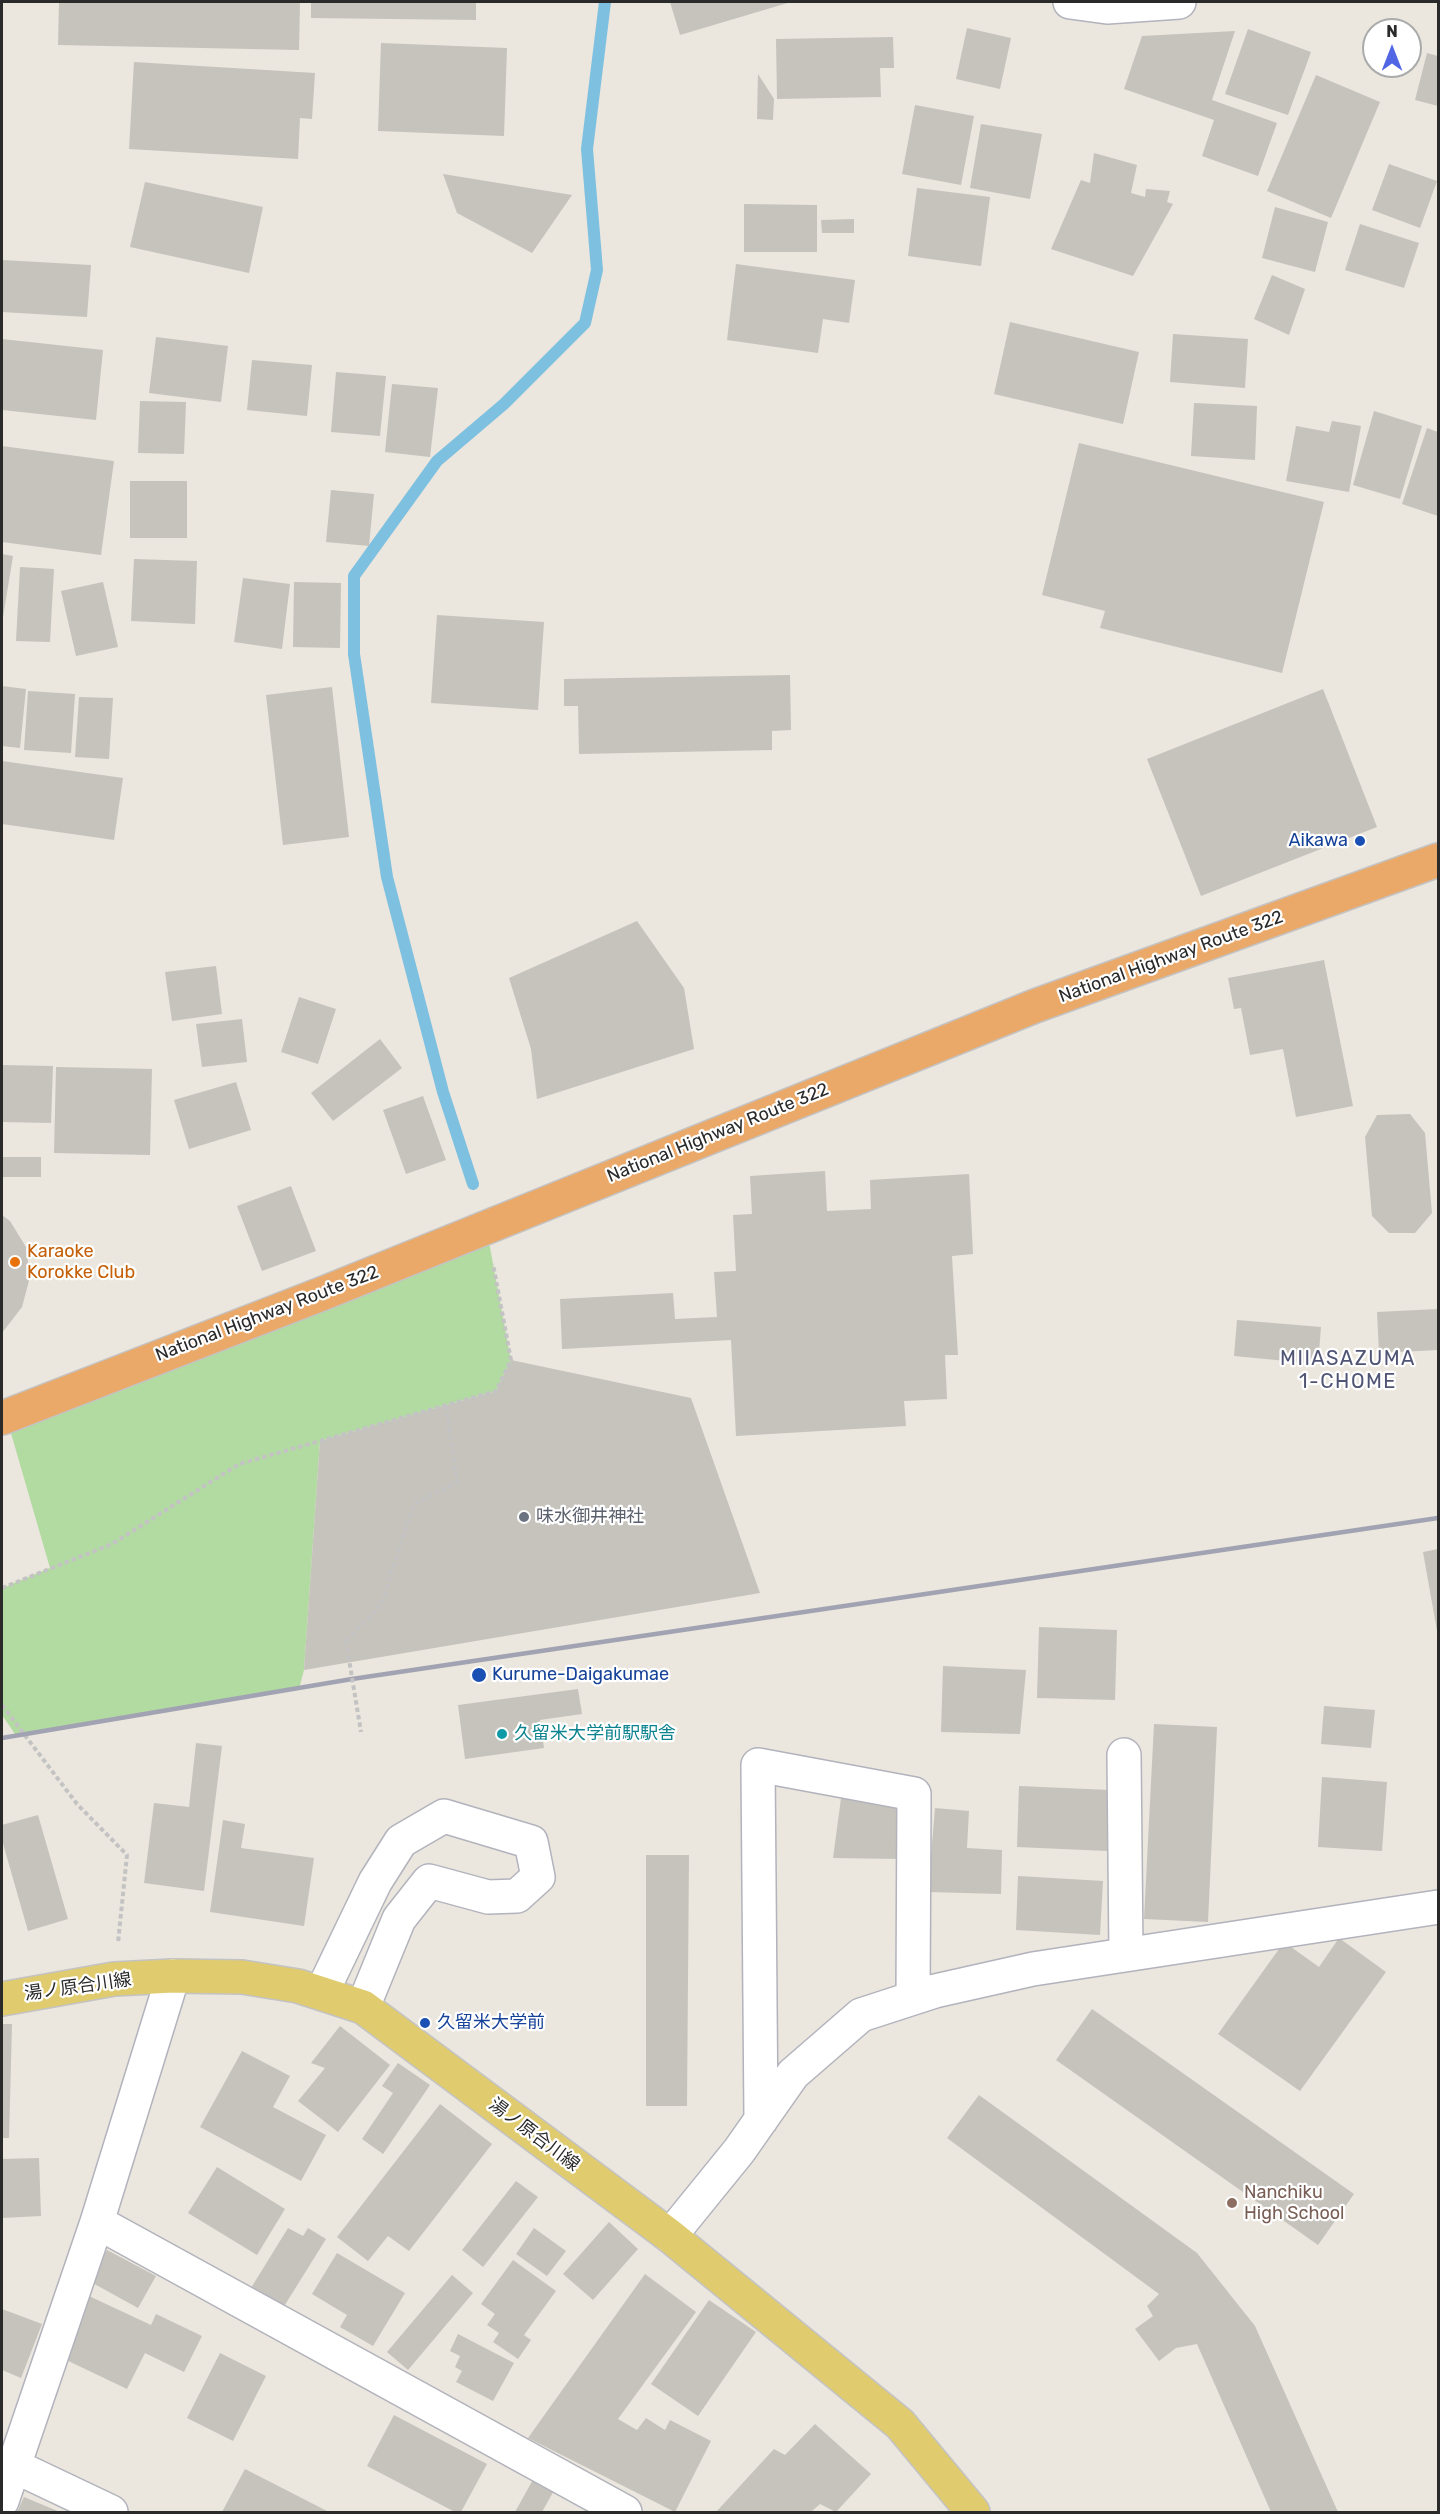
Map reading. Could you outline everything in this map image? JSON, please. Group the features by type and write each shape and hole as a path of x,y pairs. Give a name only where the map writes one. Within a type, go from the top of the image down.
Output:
{"highway":[{"name":"National Highway Route 322","path":"2,1418 1035,1006 1438,860"}],"main road":[{"name":"湯ノ原合川線","path":"2,1999 114,1979 173,1976 242,1977 322,1992 363,2007 670,2235 900,2424 973,2512"}],"street":[{"path":"1070,2 1108,4 1179,2"},
{"path":"1124,1755 1126,1954"},
{"path":"761,2120 758,1765 914,1794 913,1998"},
{"path":"322,1992 375,1882 401,1841 444,1816 531,1842 538,1877 517,1896 488,1897 429,1881 399,1919 363,2007"},
{"path":"670,2235 739,2151 793,2074 861,2014 913,1998 1033,1969 1438,1907"},
{"path":"2,2501 12,2465 97,2222 173,1976"},
{"path":"97,2222 625,2512"},
{"path":"12,2465 111,2512"}],"path":[{"path":"2,1588 112,1544 239,1464 496,1391 511,1360 486,1226"},
{"path":"362,1732 346,1641 381,1605 414,1504 457,1482 446,1405"},
{"path":"2,1705 77,1804 127,1854 114,1979"}],"green space":[{"path":"486,1226 511,1360 496,1391 320,1441 304,1670 299,1689 15,1734 2,1715 2,1588 50,1568 6,1416"}],"building":[{"path":"59,2 300,2 299,50 58,45"},
{"path":"311,2 476,2 476,20 311,18"},
{"path":"670,2 791,2 680,35"},
{"path":"967,28 1011,38 1000,89 956,79"},
{"path":"1248,29 1311,52 1288,115 1225,94"},
{"path":"1235,31 1212,100 1277,123 1258,176 1202,156 1214,120 1124,89 1142,36"},
{"path":"893,37 894,68 880,68 881,97 777,99 776,39"},
{"path":"381,43 507,48 504,136 378,131"},
{"path":"1427,53 1438,56 1438,106 1415,100"},
{"path":"134,62 315,73 312,119 300,118 298,159 129,149"},
{"path":"758,74 774,99 773,120 757,119"},
{"path":"1316,75 1380,102 1331,218 1267,191"},
{"path":"915,105 974,116 961,185 902,174"},
{"path":"981,124 1042,134 1030,199 970,188"},
{"path":"1094,153 1137,165 1131,193 1145,197 1146,189 1170,191 1167,202 1173,204 1133,276 1051,249 1081,180 1090,183"},
{"path":"1389,164 1437,181 1420,228 1372,210"},
{"path":"443,174 572,195 532,253 457,213"},
{"path":"145,182 263,207 249,273 130,247"},
{"path":"917,188 990,197 981,266 908,256"},
{"path":"744,204 817,205 817,252 744,252"},
{"path":"1275,207 1328,222 1315,272 1262,258"},
{"path":"854,219 854,233 822,233 821,220"},
{"path":"1360,224 1419,243 1404,288 1345,270"},
{"path":"2,260 91,265 87,317 2,312"},
{"path":"736,264 855,280 849,323 823,319 818,353 727,340"},
{"path":"1272,275 1305,289 1289,335 1254,319"},
{"path":"1010,322 1139,352 1123,424 994,394"},
{"path":"1173,334 1248,339 1245,388 1170,382"},
{"path":"156,337 228,346 221,402 149,393"},
{"path":"2,339 103,350 96,420 2,410"},
{"path":"252,360 312,365 307,416 247,410"},
{"path":"336,372 386,376 380,436 331,432"},
{"path":"392,384 438,388 430,457 385,452"},
{"path":"140,401 186,402 184,454 138,453"},
{"path":"1194,403 1257,406 1255,460 1191,456"},
{"path":"1374,411 1422,426 1400,499 1353,485"},
{"path":"1332,421 1361,426 1349,492 1286,481 1296,426 1329,432"},
{"path":"1427,428 1438,432 1438,516 1402,504"},
{"path":"1079,443 1324,502 1282,673 1100,628 1105,611 1042,595"},
{"path":"2,446 114,461 101,555 2,542"},
{"path":"130,481 187,481 187,538 130,538"},
{"path":"331,490 374,494 369,546 326,542"},
{"path":"2,554 13,556 3,617 2,617"},
{"path":"134,559 197,561 195,624 131,621"},
{"path":"20,567 54,569 50,642 16,641"},
{"path":"243,578 290,584 282,649 234,642"},
{"path":"103,582 118,647 76,656 61,591"},
{"path":"294,582 341,583 340,648 293,647"},
{"path":"437,615 544,622 538,710 431,703"},
{"path":"790,675 791,730 772,731 772,750 579,754 578,706 564,706 564,679"},
{"path":"2,686 26,689 20,748 2,746"},
{"path":"332,687 349,837 283,845 266,695"},
{"path":"1323,689 1377,827 1201,896 1147,759"},
{"path":"28,691 75,694 71,753 24,750"},
{"path":"79,697 113,698 109,759 75,757"},
{"path":"2,761 123,778 114,840 2,824"},
{"path":"637,921 684,988 694,1049 537,1099 531,1049 509,978"},
{"path":"1324,960 1353,1106 1296,1117 1283,1049 1250,1055 1241,1008 1234,1009 1228,978"},
{"path":"216,966 222,1014 172,1021 165,972"},
{"path":"299,997 336,1009 318,1064 281,1052"},
{"path":"242,1019 247,1062 202,1067 196,1024"},
{"path":"380,1039 402,1068 333,1121 311,1093"},
{"path":"2,1065 53,1066 51,1123 2,1122"},
{"path":"56,1067 152,1069 150,1155 54,1153"},
{"path":"236,1082 251,1130 189,1149 174,1100"},
{"path":"423,1096 446,1160 406,1174 383,1110"},
{"path":"1410,1114 1425,1133 1432,1213 1415,1233 1389,1233 1372,1216 1365,1137 1377,1115"},
{"path":"2,1157 41,1157 41,1177 2,1177"},
{"path":"825,1171 827,1211 871,1209 870,1180 969,1174 973,1254 952,1256 958,1355 945,1355 947,1399 904,1401 906,1426 736,1436 731,1340 562,1349 560,1299 673,1293 675,1319 717,1317 714,1272 736,1271 733,1215 752,1214 750,1176"},
{"path":"291,1186 316,1251 262,1271 237,1206"},
{"name":"Karaoke Korokke Club","path":"2,1215 10,1221 26,1247 30,1277 22,1307 2,1333"},
{"path":"1438,1309 1438,1350 1379,1353 1377,1312"},
{"path":"1237,1320 1321,1327 1318,1364 1234,1356"},
{"name":"味水御井神社","path":"511,1360 691,1398 760,1593 304,1670 320,1441 496,1391"},
{"path":"1438,1549 1438,1631 1437,1631 1423,1552"},
{"path":"1039,1627 1117,1630 1115,1700 1037,1698"},
{"path":"943,1666 1026,1670 1020,1734 941,1732"},
{"name":"久留米大学前駅駅舎","path":"578,1689 582,1714 540,1720 544,1748 465,1759 458,1705"},
{"path":"1324,1706 1375,1710 1371,1748 1321,1744"},
{"path":"1154,1724 1217,1727 1208,1922 1144,1919"},
{"path":"196,1743 222,1746 204,1891 144,1883 154,1803 189,1807"},
{"path":"1322,1777 1387,1782 1382,1851 1318,1847"},
{"path":"1019,1786 1110,1790 1107,1851 1017,1847"},
{"path":"842,1791 902,1801 902,1859 833,1858"},
{"path":"935,1808 969,1811 967,1848 1002,1850 1001,1894 928,1892"},
{"path":"38,1815 68,1919 28,1931 2,1840 2,1825"},
{"path":"223,1820 245,1824 241,1848 314,1858 304,1926 210,1912"},
{"path":"646,1855 689,1855 687,2106 646,2106"},
{"path":"1018,1876 1103,1881 1100,1935 1016,1930"},
{"path":"1339,1938 1386,1972 1300,2091 1218,2034 1284,1942 1319,1967"},
{"path":"1092,2009 1354,2194 1318,2245 1056,2060"},
{"path":"2,2024 12,2024 9,2138 2,2138"},
{"path":"340,2026 390,2065 338,2132 298,2101 325,2068 311,2063"},
{"path":"242,2051 290,2076 273,2107 326,2135 301,2181 200,2127"},
{"path":"398,2063 430,2085 383,2154 362,2139 393,2093 382,2086"},
{"path":"979,2095 1197,2253 1255,2326 1338,2512 1271,2512 1197,2344 1176,2348 1159,2361 1135,2329 1153,2316 1147,2306 1159,2294 947,2138"},
{"path":"440,2104 492,2144 409,2251 388,2236 368,2261 337,2237"},
{"path":"39,2158 41,2216 2,2218 2,2159"},
{"path":"217,2167 285,2209 257,2255 188,2213"},
{"path":"516,2181 538,2197 483,2267 462,2250"},
{"path":"609,2222 638,2249 593,2300 563,2274"},
{"path":"288,2228 303,2236 308,2228 326,2239 283,2308 251,2288"},
{"path":"534,2228 566,2251 547,2276 516,2254"},
{"path":"107,2250 156,2276 138,2308 89,2281"},
{"path":"337,2253 405,2293 373,2346 340,2327 347,2315 312,2294"},
{"path":"513,2260 556,2291 524,2335 531,2340 518,2359 493,2342 499,2333 487,2325 495,2314 481,2304"},
{"path":"645,2274 696,2312 618,2419 637,2430 646,2418 665,2430 670,2420 711,2441 675,2512 528,2438"},
{"path":"452,2275 473,2293 408,2370 387,2352"},
{"path":"89,2296 151,2325 156,2314 202,2336 184,2372 145,2353 127,2389 60,2357"},
{"path":"709,2300 756,2332 698,2416 651,2384"},
{"path":"2,2309 42,2324 21,2378 2,2370"},
{"path":"458,2334 514,2363 493,2401 456,2382 462,2371 455,2367 460,2356 450,2351"},
{"path":"220,2353 266,2376 233,2441 187,2418"},
{"path":"394,2415 487,2464 461,2512 455,2512 367,2466"},
{"path":"815,2424 871,2474 836,2512 820,2504 811,2512 716,2512 774,2449 785,2455"},
{"path":"245,2469 329,2512 222,2512"},
{"path":"535,2476 556,2487 542,2512 515,2512"},
{"path":"24,2497 60,2512 17,2512"}],"waterway":[{"path":"473,1184 443,1092 387,877 354,654 354,576 437,461 504,404 585,323 597,270 587,149 605,2"}],"railway":[{"path":"2,1738 352,1679 1438,1518"}],"place":[{"name":"Aikawa","path":"1360,841"},
{"name":"Karaoke Korokke Club","path":"15,1262"},
{"name":"味水御井神社","path":"524,1517"},
{"name":"Kurume-Daigakumae","path":"479,1675"},
{"name":"久留米大学前駅駅舎","path":"502,1734"},
{"name":"久留米大学前","path":"425,2023"},
{"name":"Nanchiku High School","path":"1232,2203"}],"district":[{"name":"MIIASAZUMA 1-CHOME","path":"1348,1370"}]}
